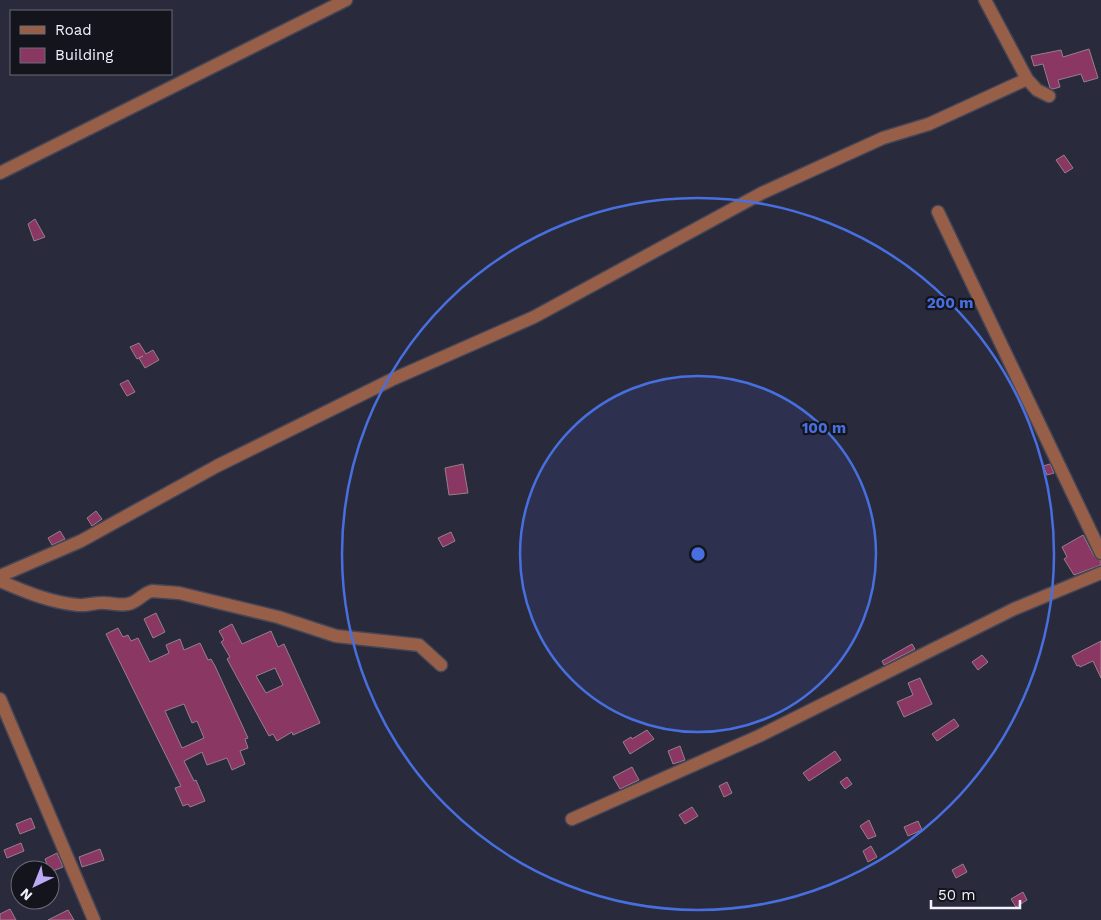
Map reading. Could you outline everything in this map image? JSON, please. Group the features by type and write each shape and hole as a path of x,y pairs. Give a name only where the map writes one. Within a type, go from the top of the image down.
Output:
{"street":[{"path":"0,173 346,0"},
{"path":"985,0 1027,79 1037,90 1049,96"},
{"path":"0,576 81,541 217,466 390,380 534,317 762,193 883,138 929,124 1027,79"},
{"path":"938,212 1101,553"},
{"path":"572,819 759,736 1014,609 1101,573"},
{"path":"0,581 41,598 78,605 105,603 128,605 139,600 149,591 179,593 278,617 336,636 419,645 441,665"},
{"path":"0,699 94,920"}],"building":[{"path":"1089,49 1098,78 1084,82 1081,74 1058,80 1060,87 1053,89 1050,88 1043,64 1034,66 1031,56 1061,50 1063,57"},
{"path":"1064,155 1073,168 1065,173 1056,160"},
{"path":"35,219 45,237 34,241 28,224"},
{"path":"139,343 146,354 153,350 159,360 145,368 130,347"},
{"path":"128,380 135,392 127,396 120,384"},
{"path":"463,464 468,493 449,495 445,468"},
{"path":"1050,464 1054,473 1047,475 1043,466"},
{"path":"96,511 102,519 92,526 87,518"},
{"path":"60,531 65,539 52,545 48,538"},
{"path":"451,532 455,541 443,547 438,538"},
{"path":"1083,535 1094,556 1101,561 1101,565 1074,575 1064,559 1067,557 1062,547"},
{"path":"156,613 165,632 153,638 144,619"},
{"path":"232,624 242,644 271,631 278,647 284,644 320,723 293,735 292,732 277,741 273,734 269,736 227,659 230,657 221,642 224,640 219,631","holes":["275,668 283,685 266,693 256,676"]},
{"path":"118,628 123,637 128,635 131,641 138,638 150,662 169,653 166,645 180,639 184,650 200,643 208,660 211,659 248,738 245,739 248,748 240,751 245,764 232,770 227,758 207,765 202,752 184,761 194,781 196,780 205,801 190,807 188,804 183,806 175,788 181,786 106,634","holes":["184,704 192,723 197,721 204,738 182,748 165,711"]},
{"path":"1101,641 1101,678 1093,661 1080,667 1079,665 1077,666 1072,656"},
{"path":"912,644 915,649 884,665 882,661"},
{"path":"982,655 988,662 978,670 972,662"},
{"path":"920,678 932,704 904,717 897,702 913,695 908,683"},
{"path":"954,719 959,726 937,741 932,734"},
{"path":"647,730 654,739 630,754 623,742"},
{"path":"680,746 685,760 673,764 668,751"},
{"path":"835,751 841,760 809,781 803,773"},
{"path":"632,767 639,780 620,789 613,777"},
{"path":"847,777 852,784 845,789 840,782"},
{"path":"727,782 732,793 724,797 719,786"},
{"path":"692,807 698,816 685,824 679,815"},
{"path":"31,818 35,828 20,834 16,824"},
{"path":"869,820 876,836 868,839 860,826"},
{"path":"918,821 922,830 908,836 904,827"},
{"path":"21,843 24,851 7,858 4,850"},
{"path":"871,846 877,857 868,862 863,851"},
{"path":"100,849 104,860 82,867 79,857"},
{"path":"57,853 60,860 45,860"},
{"path":"963,864 967,872 956,878 952,870"},
{"path":"1023,892 1027,900 1016,907 1011,899"},
{"path":"10,909 16,920 0,920 0,914"},
{"path":"68,910 74,920 48,920"}]}
